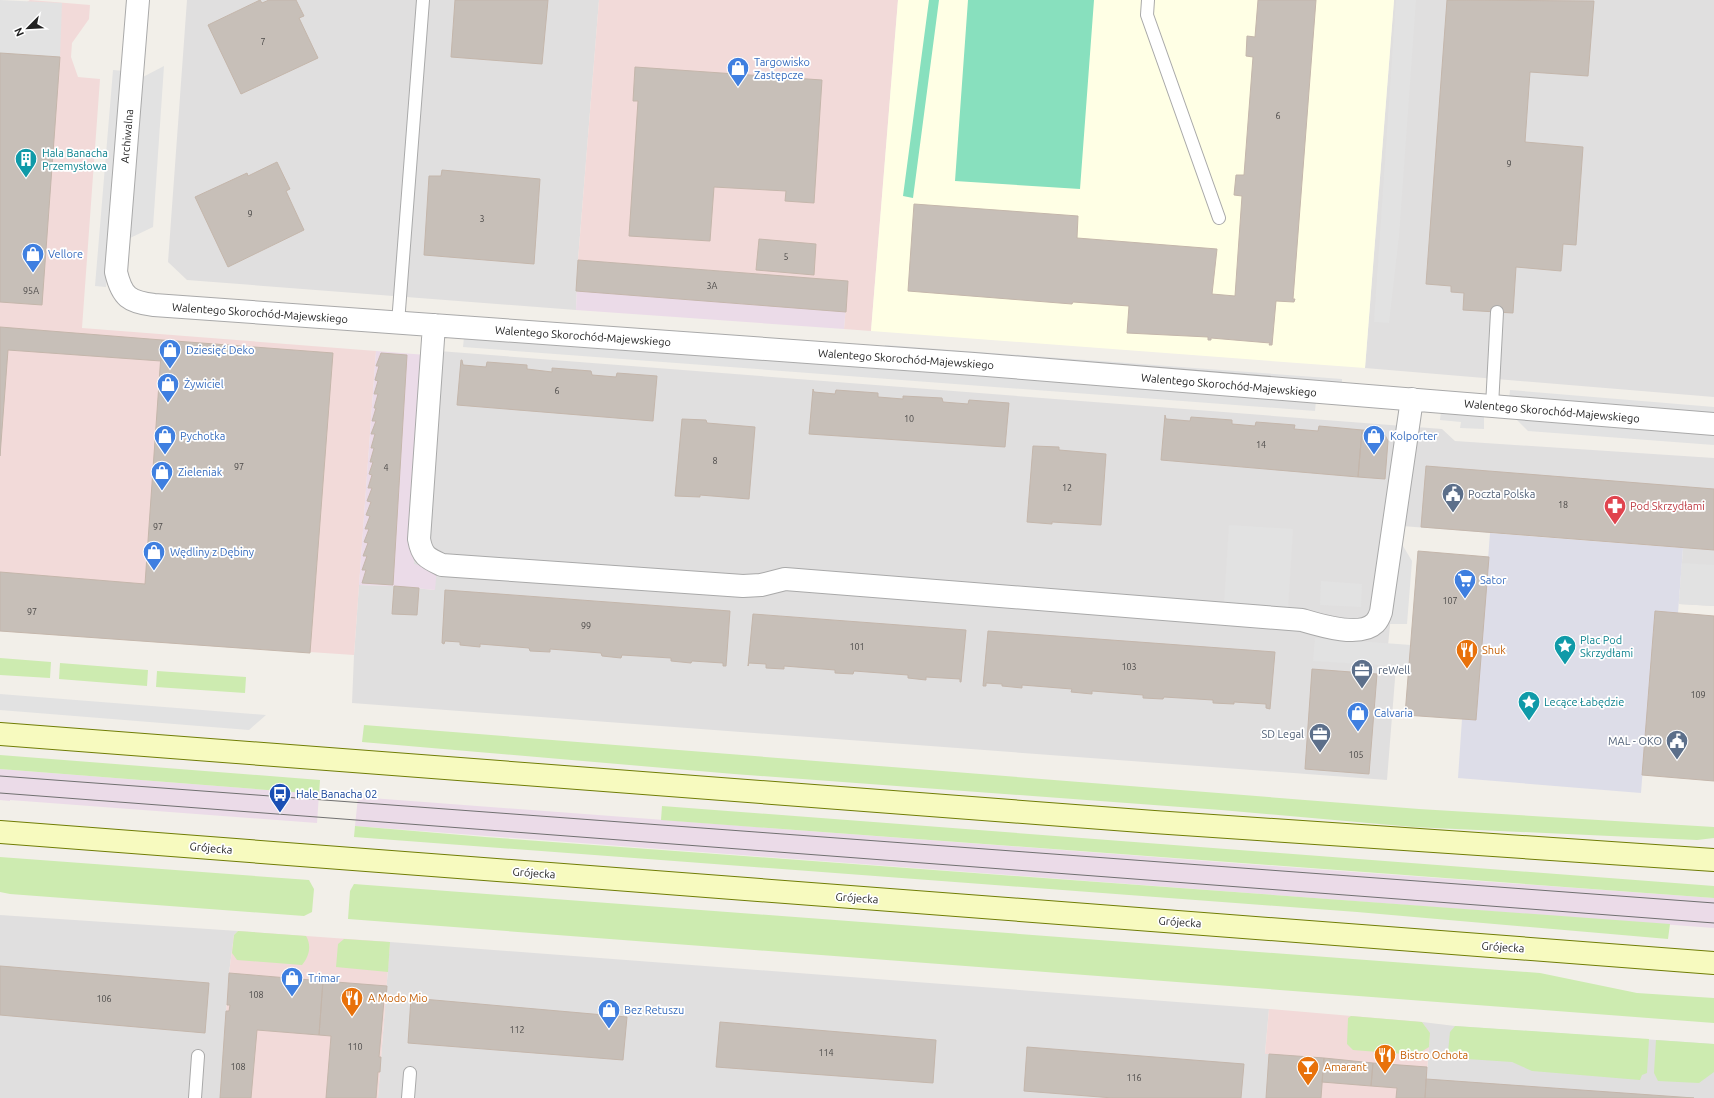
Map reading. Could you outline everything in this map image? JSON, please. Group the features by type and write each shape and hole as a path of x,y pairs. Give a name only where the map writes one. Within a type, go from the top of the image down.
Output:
{"main road":[{"path":"0,734 1154,822 1714,860"},
{"name":"Grójecka","path":"0,832 1714,963"}],"street":[{"name":"Archiwalna","path":"116,272 138,0"},
{"name":"Walentego Skorochód-Majewskiego","path":"116,272 120,286 126,296 134,302 141,304 966,364 1714,424"},
{"path":"434,325 419,539 420,548 424,555 442,565 743,586 760,585 785,579 1302,620 1326,627 1366,629 1376,623 1381,612 1412,399"}],"lane":[{"path":"398,322 424,0"},
{"path":"1148,0 1147,15 1219,218"},
{"path":"1492,406 1497,312"},
{"path":"195,1098 198,1056"},
{"path":"408,1098 410,1073"}],"shaded area":[{"path":"0,0 62,3 60,57 0,53"},
{"name":"Zieleniak","path":"30,0 90,5 89,19 72,43 71,57 78,77 100,79 82,328 376,351 354,655 0,631 0,19"},
{"path":"187,0 599,0 578,260 576,310 187,280 168,262"},
{"path":"599,0 898,0 871,331 844,329 848,281 578,260"},
{"path":"898,0 1394,0 1365,368 871,331"},
{"path":"1394,0 1714,0 1714,397 1365,368"},
{"path":"1396,0 1416,0 1399,236 1389,323 1374,322"},
{"path":"164,66 153,227 128,239 141,78"},
{"path":"113,70 124,71 106,287 95,286"},
{"path":"578,260 848,281 844,329 576,310"},
{"path":"464,337 1316,401 1315,411 463,347"},
{"path":"885,345 1342,379 1342,386 885,352"},
{"path":"426,350 1442,429 1455,441 1714,458 1714,606 1679,604 1683,548 1402,526 1386,666 1396,666 1387,780 352,703 359,585 394,586 435,590 414,564"},
{"path":"376,351 426,355 414,564 437,569 435,590 394,586 359,585"},
{"path":"1510,390 1714,407 1714,416 1509,400"},
{"path":"1441,411 1484,414 1484,429 1460,428 1461,422 1440,420"},
{"path":"1516,419 1714,433 1714,445 1528,431"},
{"path":"1229,525 1293,529 1288,609 1224,605"},
{"name":"Plac Pod Skrzydłami","path":"1490,533 1683,548 1678,613 1655,612 1641,793 1458,778 1462,719 1476,720"},
{"path":"1400,541 1412,561 1407,624 1390,624"},
{"path":"1682,563 1714,565 1714,606 1679,604"},
{"path":"1321,581 1362,584 1361,607 1320,605"},
{"path":"1315,638 1411,645 1409,667 1313,661"},
{"path":"0,694 266,715 249,730 0,710"},
{"path":"0,769 319,794 317,823 0,800"},
{"path":"358,797 1714,898 1714,928 355,826"},
{"path":"0,915 238,931 234,935 229,973 220,1098 0,1098"},
{"path":"238,931 390,942 378,1098 220,1098 229,973 234,935"},
{"path":"390,942 1269,1009 1265,1053 1269,1054 1266,1098 378,1098"},
{"path":"1269,1009 1422,1022 1430,1033 1425,1098 1266,1098 1269,1054 1265,1054"},
{"path":"1422,1022 1455,1026 1714,1044 1714,1098 1425,1098 1430,1034"}],"green space":[{"path":"929,0 939,0 913,198 903,196"},
{"path":"968,0 1094,0 1080,189 955,181"},
{"path":"0,658 51,662 50,678 0,675"},
{"path":"60,663 148,670 147,686 59,679"},
{"path":"157,671 246,677 245,693 156,687"},
{"path":"364,725 1419,809 1714,827 1714,838 1697,840 1413,827 1221,810 734,774 362,742"},
{"path":"0,755 320,780 319,794 0,769"},
{"path":"662,806 1714,886 1714,898 661,820"},
{"path":"355,826 485,837 1670,924 1668,939 1357,912 354,837"},
{"path":"0,857 309,880 314,889 312,912 304,916 10,894 0,892"},
{"path":"354,884 1540,973 1637,993 1714,998 1714,1023 348,919 350,891"},
{"path":"238,931 306,936 309,944 308,955 302,965 237,960 232,953 234,935"},
{"path":"344,939 390,942 388,972 336,967 338,944"},
{"path":"1351,1016 1422,1022 1430,1033 1429,1047 1416,1055 1353,1050 1347,1044 1348,1018"},
{"path":"1455,1026 1649,1039 1647,1073 1642,1075 1640,1080 1532,1071 1512,1062 1452,1058 1448,1052 1450,1032"},
{"path":"1656,1040 1714,1044 1714,1072 1699,1083 1658,1081 1654,1073"}],"building":[{"path":"260,0 262,3 269,0 296,0 304,16 299,18 318,58 241,94 208,25"},
{"path":"455,0 548,0 542,64 451,57"},
{"path":"1258,0 1316,0 1293,299 1295,299 1294,302 1276,301 1272,345 1269,345 1270,343 1211,338 1211,340 1208,340 1208,337 1127,333 1129,306 1073,302 1072,304 908,291 914,204 1078,216 1077,238 1217,249 1212,294 1235,296 1242,196 1234,195 1236,175 1244,175 1253,57 1246,56 1247,36 1255,37"},
{"path":"1447,0 1594,1 1588,76 1530,72 1525,142 1583,147 1576,245 1563,244 1561,271 1516,267 1513,313 1463,310 1464,293 1451,292 1451,286 1426,284"},
{"name":"Hala Banacha Przemysłowa","path":"0,53 60,57 42,305 0,302"},
{"path":"635,67 822,80 814,203 785,201 786,191 714,187 710,241 629,236 638,101 633,101"},
{"path":"277,162 290,189 286,191 304,230 228,267 195,197 247,173 248,176"},
{"path":"442,170 540,179 534,264 424,255 429,176 441,176"},
{"path":"759,239 816,244 814,275 756,270"},
{"path":"578,260 848,281 846,312 576,291"},
{"path":"0,327 162,340 161,361 8,350 0,456"},
{"name":"Zieleniak","path":"162,340 333,353 310,653 0,631 0,572 145,584"},
{"path":"381,353 407,355 393,585 362,583 366,570 362,570 367,556 363,556 368,543 364,542 369,529 365,529 370,516 366,515 371,502 367,501 372,488 368,488 372,475 369,474 373,462 370,462 374,448 371,448 375,434 371,434 376,421 372,421 378,394 374,394 378,381 375,380 379,366 376,366"},
{"path":"461,360 463,365 486,367 487,362 527,365 527,369 552,372 552,368 591,371 592,375 616,377 617,373 657,376 653,421 457,405"},
{"path":"813,389 814,392 835,394 836,390 878,393 878,397 903,399 903,396 942,398 943,402 968,404 969,400 1009,403 1005,447 809,434"},
{"path":"1165,415 1166,419 1190,421 1191,417 1232,420 1232,424 1255,426 1256,422 1295,425 1294,429 1318,431 1319,426 1362,430 1358,477 1161,460"},
{"path":"682,419 706,420 707,423 755,427 749,499 700,495 700,497 675,496"},
{"path":"1362,430 1383,431 1388,441 1385,479 1358,477"},
{"path":"1033,446 1059,447 1059,450 1106,454 1101,525 1027,522"},
{"path":"1426,466 1714,489 1714,550 1421,527"},
{"path":"1418,551 1489,557 1476,720 1405,715"},
{"path":"394,586 419,588 417,615 392,614"},
{"path":"445,590 730,611 726,666 723,666 723,663 692,661 691,663 671,661 671,658 622,655 621,658 602,656 601,653 550,649 550,652 530,651 529,648 480,644 480,647 460,645 460,642 445,641 444,644 442,643"},
{"path":"1655,611 1714,616 1714,781 1642,775"},
{"path":"753,614 966,630 961,682 960,679 926,677 926,680 908,678 908,675 854,671 853,674 835,673 835,670 784,666 784,669 766,668 766,664 749,663 748,666"},
{"path":"988,631 1275,652 1270,709 1266,708 1266,704 1234,702 1234,704 1213,703 1213,700 1164,697 1163,699 1143,698 1143,695 1092,691 1092,694 1071,692 1072,689 1022,685 1022,688 1002,686 1002,684 986,683 986,686 983,686"},
{"path":"1312,669 1377,674 1369,774 1305,769"},
{"path":"0,966 209,983 205,1033 0,1015"},
{"path":"229,973 323,981 319,1035 257,1030 251,1098 220,1098 226,1011 229,1011 230,1005 227,1005"},
{"path":"323,981 387,986 386,999 384,1000 379,1057 381,1057 380,1072 378,1072 376,1098 326,1098 331,1036 319,1035"},
{"path":"411,998 627,1017 623,1060 408,1043"},
{"path":"720,1022 936,1040 933,1083 716,1067"},
{"path":"1027,1047 1244,1064 1241,1098 1113,1098 1024,1091"},
{"path":"1269,1054 1324,1058 1321,1098 1266,1098"},
{"path":"1324,1058 1373,1063 1371,1086 1322,1082"},
{"path":"1373,1063 1427,1067 1425,1098 1396,1098 1397,1088 1371,1086"},
{"path":"1426,1079 1694,1098 1425,1098"}],"tram line":[{"path":"0,776 1714,903"},
{"path":"0,793 1714,923"}],"place":[{"name":"Targowisko Zastępcze","path":"738,88"},
{"name":"Hala Banacha Przemysłowa","path":"26,178"},
{"name":"Vellore","path":"33,274"},
{"name":"Dziesięć Deko","path":"170,370"},
{"name":"Żywiciel","path":"168,404"},
{"name":"Pychotka","path":"165,456"},
{"name":"Kolporter","path":"1374,456"},
{"name":"Zieleniak","path":"162,492"},
{"name":"Poczta Polska","path":"1453,514"},
{"name":"Pod Skrzydłami","path":"1615,526"},
{"name":"Wędliny z Dębiny","path":"154,572"},
{"name":"Sator","path":"1465,600"},
{"name":"Plac Pod Skrzydłami","path":"1565,666"},
{"name":"Shuk","path":"1467,670"},
{"name":"reWell","path":"1362,690"},
{"name":"Lecące Łabędzie","path":"1529,722"},
{"name":"Calvaria","path":"1358,732"},
{"name":"SD Legal","path":"1320,754"},
{"name":"MAL - OKO","path":"1677,760"},
{"name":"Hale Banacha 02","path":"280,814"},
{"name":"Trimar","path":"292,998"},
{"name":"A Modo Mio","path":"352,1018"},
{"name":"Bez Retuszu","path":"609,1030"},
{"name":"Bistro Ochota","path":"1385,1074"},
{"name":"Amarant","path":"1308,1086"}]}
